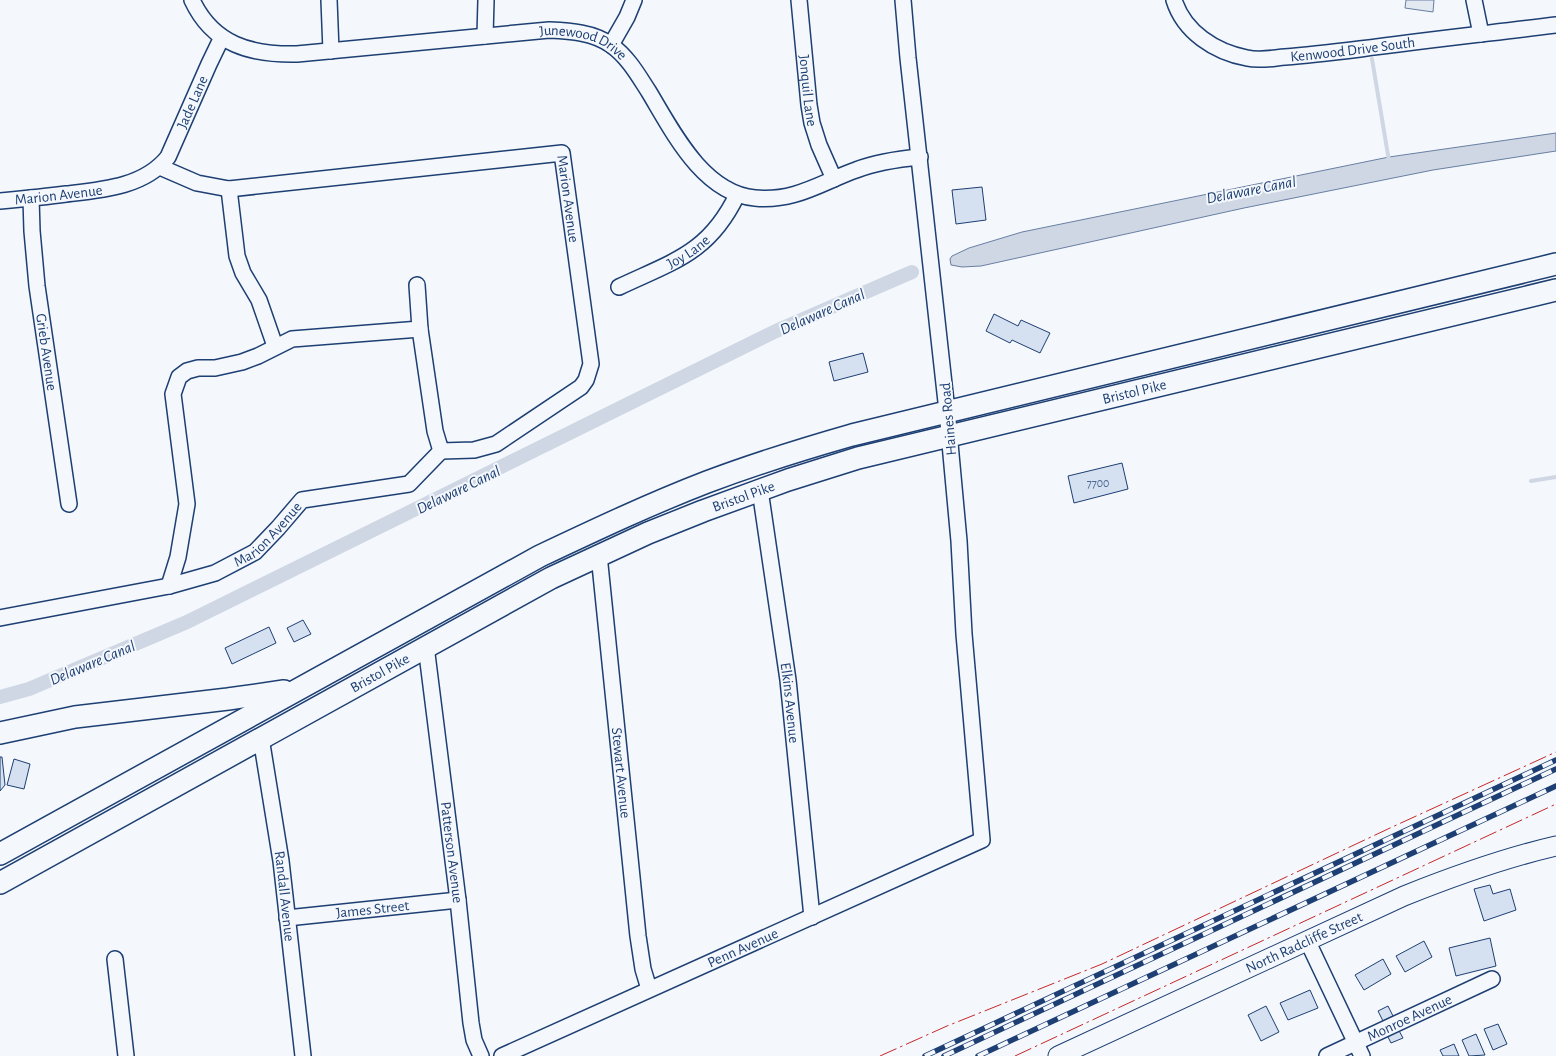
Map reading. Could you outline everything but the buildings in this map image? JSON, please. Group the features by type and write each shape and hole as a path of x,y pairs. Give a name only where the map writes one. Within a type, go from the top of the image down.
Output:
{"highway":[{"name":"Bristol Pike","path":"0,854 524,564 630,514 709,482 787,454 852,435 1556,264"},
{"name":"Bristol Pike","path":"0,882 551,578 694,514 858,458 1556,290"},
{"path":"0,733 75,717 236,698 302,687"}],"main road":[{"name":"North Radcliffe Street","path":"1058,1056 1404,896 1443,880 1506,859 1556,846"}],"street":[{"name":"Junewood Drive","path":"192,0 209,28 236,45 258,52 297,54 549,30 591,35 611,45 625,57 634,68 667,122 702,170 720,186 737,195 760,198 784,197 805,192 834,178 881,162 920,157"},
{"path":"329,0 331,51"},
{"path":"485,36 486,0"},
{"path":"611,45 627,17 634,0"},
{"name":"Jonquil Lane","path":"799,0 811,114 819,145 834,178"},
{"name":"Haines Road","path":"903,0 948,411 959,541 964,634 982,840"},
{"name":"Kenwood Drive South","path":"1174,0 1182,18 1197,35 1232,54 1260,59 1322,54 1556,25"},
{"path":"1474,0 1481,34"},
{"name":"Jade Lane","path":"160,167 168,157 205,71 222,37"},
{"name":"Marion Avenue","path":"0,201 108,189 139,178 160,167 196,183 228,189 562,153 590,364 586,380 581,387 496,444 474,450 441,451 409,484 302,500 255,552 214,573 169,586 0,618"},
{"path":"228,189 237,256 243,273 259,300 276,346"},
{"name":"Joy Lane","path":"619,287 688,255 700,246 711,236 729,212 737,195"},
{"name":"Grieb Avenue","path":"31,198 37,286 69,504"},
{"path":"417,286 420,329 435,431 441,451"},
{"path":"169,586 178,557 187,504 174,394 179,377 187,371 198,368 215,368 242,362 292,339 420,329"},
{"name":"Elkins Avenue","path":"760,490 788,680 812,916"},
{"name":"Stewart Avenue","path":"599,555 638,936 643,968 649,989"},
{"name":"Patterson Avenue","path":"426,646 458,900 471,1023 474,1040 481,1056"},
{"name":"Randall Avenue","path":"261,738 279,844 304,1056"},
{"name":"Penn Avenue","path":"502,1056 982,840"},
{"name":"James Street","path":"288,918 458,900"},
{"path":"1307,940 1359,1049"},
{"path":"115,959 126,1056"},
{"name":"Monroe Avenue","path":"1327,1056 1359,1049 1492,979"}],"shaded area":[{"path":"1406,0 1434,0 1433,12 1405,8"}],"water":[{"path":"1556,133 1556,151 1433,170 1244,208 981,266 962,267 951,265 950,259 952,256 969,248 1022,232 1389,157"}],"waterway":[{"path":"1372,59 1389,161"},
{"name":"Delaware Canal","path":"0,697 29,689 187,622 776,331 912,272"},
{"path":"1531,481 1556,477"}],"railway":[{"path":"925,1056 1556,760"},
{"path":"944,1056 1556,769"},
{"path":"978,1056 1556,786"}],"power":[{"path":"880,1056 947,1026 1102,964 1556,752"},
{"path":"1015,1056 1556,804"}]}
